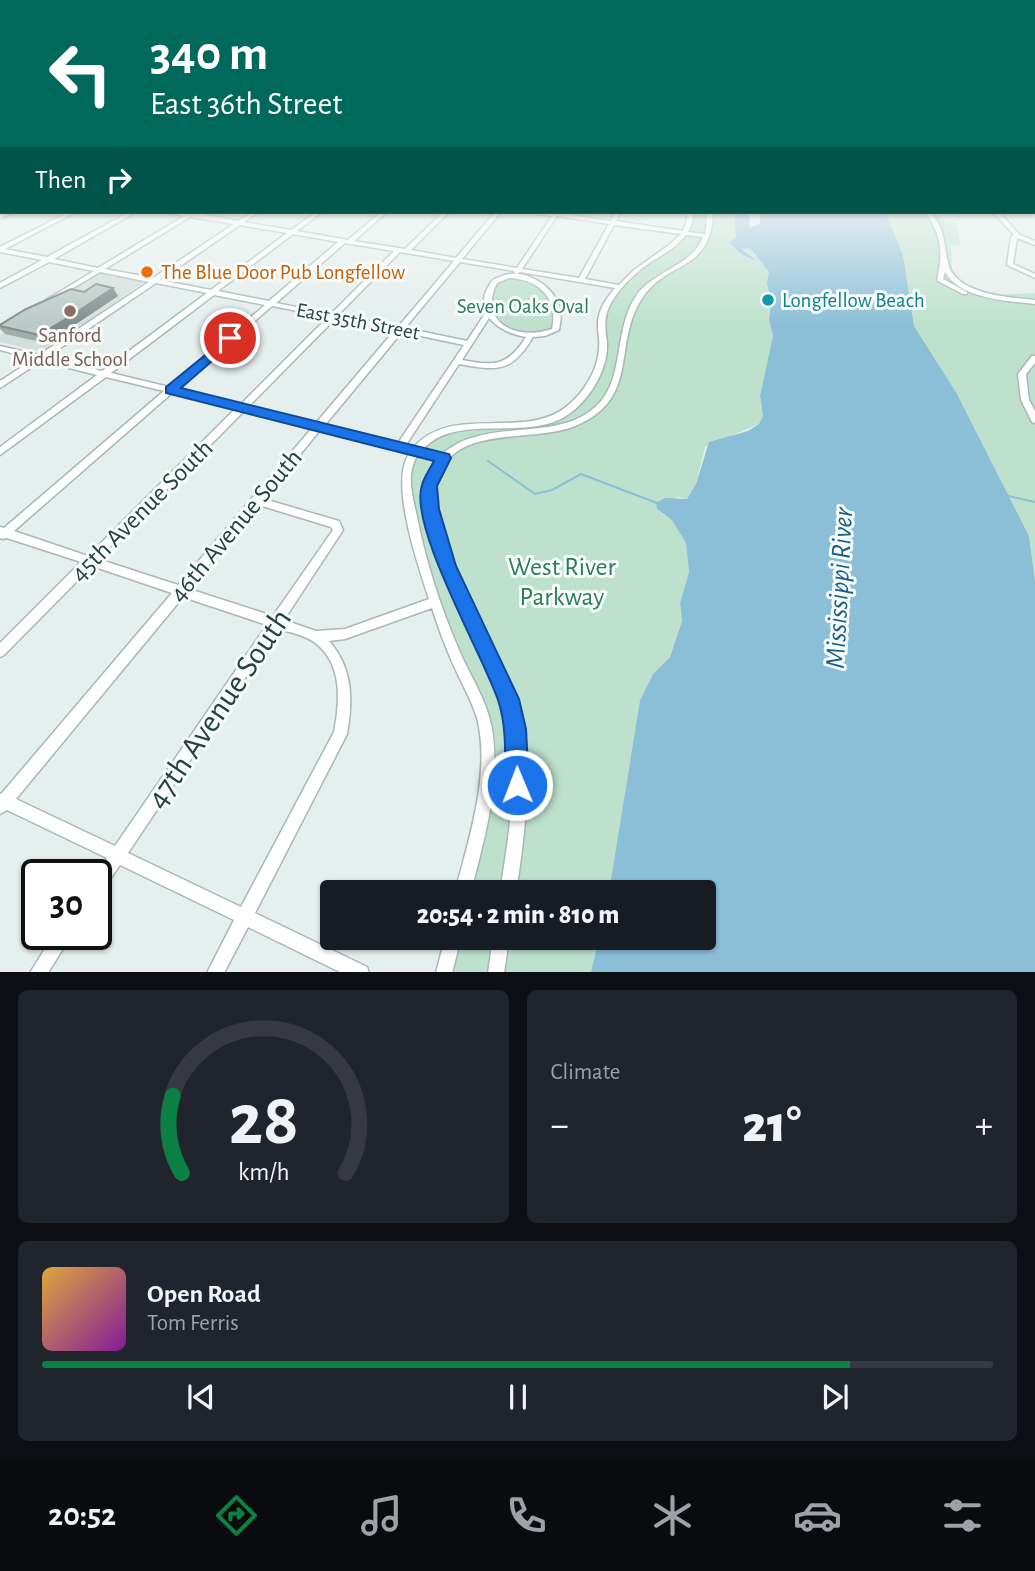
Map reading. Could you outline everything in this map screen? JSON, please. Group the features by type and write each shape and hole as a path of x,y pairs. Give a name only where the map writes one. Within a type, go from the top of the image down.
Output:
{"street":[{"path":"0,249 27,235"},
{"path":"0,286 92,235"},
{"path":"38,308 156,235"},
{"path":"0,385 221,235"},
{"path":"0,452 287,235"},
{"path":"313,235 459,260 516,273 621,287"},
{"path":"2,534 354,235"},
{"name":"45th Avenue South","path":"0,650 420,235"},
{"name":"46th Avenue South","path":"1,803 479,235"},
{"path":"516,273 540,283 557,311 555,330 530,336 502,329 489,313 487,295 491,285 516,273 542,235"},
{"path":"581,281 605,235"},
{"path":"466,880 485,802 488,776 486,728 436,602 405,489 405,468 415,450 428,441 457,430 540,422 569,410 598,369 603,348 601,318 608,301 682,235"},
{"path":"509,880 516,803 515,729 508,699 468,615 436,532 429,486 444,458 464,443 483,437 561,428 584,419 603,406 618,381 627,329 638,300 650,286 692,257 707,236 702,235"},
{"path":"943,235 945,259 939,277 942,283 957,290 1035,302"},
{"path":"1035,243 1014,237 1010,265 1035,276"},
{"name":"East 35th Street","path":"0,249 468,344"},
{"path":"400,447 489,313"},
{"path":"456,361 488,367 506,365 516,359 530,336"},
{"path":"0,348 444,458"},
{"path":"1035,358 1022,373 1023,392 1035,420"},
{"path":"1025,367 1035,369"},
{"name":"47th Avenue South","path":"112,864 276,624 338,528 335,524 257,501"},
{"path":"2,534 90,560 316,636 345,634 436,602"},
{"path":"215,972 340,734 345,714 344,679 339,661 316,636"},
{"path":"1,803 118,855 361,972"},
{"path":"38,972 53,950"},
{"path":"444,972 450,950"},
{"path":"496,972 499,950"}],"shaded area":[{"name":"Sanford Middle School","path":"100,273 145,282 41,352 0,342 0,335"}],"green space":[{"name":"West River Parkway","path":"685,235 736,235 729,242 742,255 756,260 741,248 750,248 769,272 769,319 773,336 760,396 763,416 759,424 705,447 696,484 687,499 677,497 661,513 672,519 686,543 689,572 680,603 682,621 670,657 653,674 640,700 611,880 473,880 494,787 495,736 482,697 450,628 437,589 409,489 411,464 423,447 441,437 463,432 537,426 556,421 565,415 597,375 604,323 613,299 634,276 676,246"},
{"path":"895,235 959,235 961,246 951,245 952,276 955,279 994,295 1035,293 1035,581 1029,536 956,392 914,326 903,255"},
{"name":"Seven Oaks Oval","path":"513,277 539,284 554,311 552,329 534,333 518,330 504,323 495,313 490,302 491,291 499,282"},
{"path":"457,950 596,950 591,972 452,972"}],"water":[{"name":"Mississippi River","path":"736,235 895,235 903,255 914,326 956,392 1029,536 1035,581 1035,972 591,972 596,950 716,950 716,880 611,880 640,700 653,674 670,657 682,621 680,603 689,572 686,543 672,520 657,509 656,503 665,498 687,499 696,484 709,442 748,431 759,424 763,416 760,396 773,336 769,319 769,272 750,248 742,249 757,261 742,255 729,242"}],"building":[{"path":"96,284 113,288 39,335 0,326 26,309 71,289 84,292"}],"waterway":[{"path":"488,461 535,494 552,490 581,474 657,503"},
{"path":"1008,496 1035,502"}],"place":[{"name":"The Blue Door Pub Longfellow","path":"147,272"},
{"name":"Longfellow Beach","path":"768,300"},
{"name":"Sanford Middle School","path":"70,311"}],"route":[{"path":"230,338 170,390 444,458 439,462 429,486 436,532 468,615 508,699 515,729 517,785"}]}
